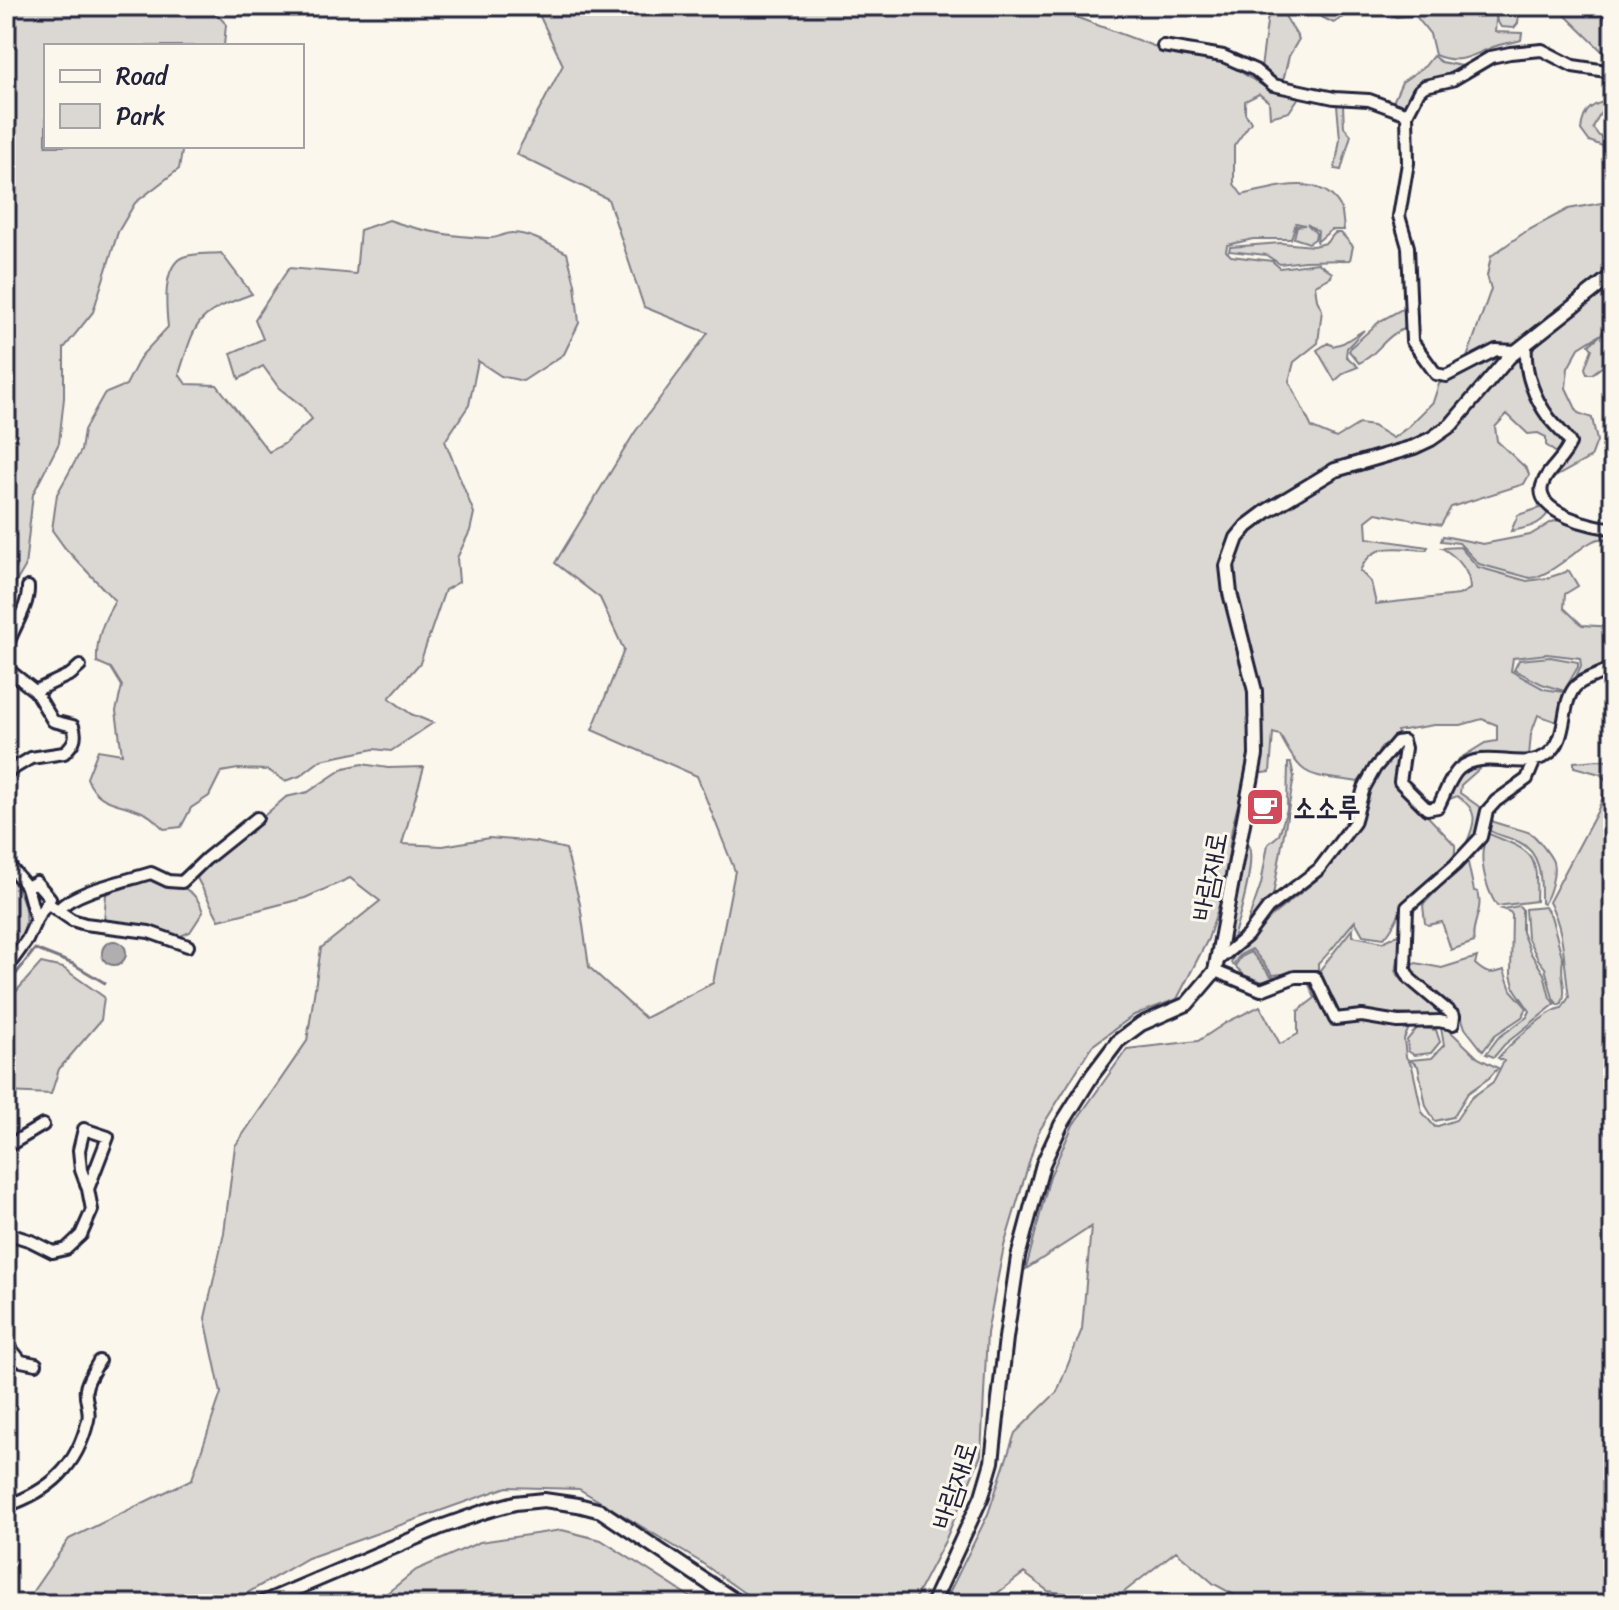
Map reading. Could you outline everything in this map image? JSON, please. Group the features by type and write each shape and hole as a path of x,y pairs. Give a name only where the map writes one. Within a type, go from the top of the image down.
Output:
{"street":[{"path":"1163,46 1223,56 1255,70 1273,85 1334,98 1369,100 1407,114"},
{"path":"1613,72 1573,66 1542,50 1500,55 1474,65 1452,80 1425,86 1407,114 1408,163 1399,216 1408,247 1412,341 1436,374 1446,376 1496,350 1521,348 1527,375 1549,419 1570,443 1542,486 1542,494 1553,511 1600,528 1613,528"},
{"name":"바람재로","path":"932,1604 982,1496 992,1462 1018,1257 1043,1164 1061,1125 1118,1041 1141,1024 1187,1004 1216,966 1256,755 1255,691 1230,593 1227,566 1237,538 1267,511 1335,470 1431,439 1451,425 1488,380 1521,348 1613,275"},
{"path":"6,650 9,636 28,596 28,587"},
{"path":"35,691 71,674 80,666"},
{"path":"1535,760 1527,779 1487,811 1481,837 1455,865 1407,907 1405,970 1410,979 1454,1016 1453,1024 1439,1021 1398,1022 1362,1016 1335,1019 1315,977 1295,977 1261,990 1216,966 1247,936 1268,908 1319,869 1354,823 1364,788 1385,753 1397,742 1403,741 1405,748 1400,782 1427,809 1438,807 1457,770 1470,763 1495,759 1535,760 1549,754 1560,737 1568,699 1575,687 1613,667"},
{"path":"6,668 35,691 53,721 73,726 76,734 73,744 64,753 31,758 6,773"},
{"path":"58,910 64,903 88,893 151,873 168,881 182,882 257,818"},
{"path":"6,850 6,863 27,887 36,920"},
{"path":"6,969 27,940 50,898 36,882 27,887"},
{"path":"47,903 72,920 85,924 149,932 188,946"},
{"path":"6,1147 43,1125"},
{"path":"6,1233 53,1252 66,1249 81,1235 92,1210 79,1150 84,1129 108,1137 88,1189"},
{"path":"6,1343 21,1361 36,1364"},
{"path":"6,1506 26,1500 45,1489 57,1479 78,1449 89,1418 86,1390 99,1361"},
{"path":"260,1604 441,1527 515,1503 544,1500 601,1511 740,1604"}],"green space":[{"path":"6,6 209,6 226,24 224,44 44,44 44,148 183,148 179,169 135,203 118,232 93,312 64,348 64,398 59,443 33,494 25,567 6,599"},
{"path":"535,6 1046,6 1183,57 1223,61 1265,87 1299,97 1289,112 1270,117 1269,102 1259,94 1245,101 1245,113 1251,122 1234,146 1234,184 1242,195 1281,186 1321,189 1340,206 1344,230 1331,230 1317,242 1318,231 1307,224 1316,233 1315,239 1309,243 1294,238 1297,226 1305,225 1296,223 1291,239 1253,239 1227,245 1226,251 1231,256 1272,261 1280,268 1318,263 1332,273 1331,277 1315,285 1322,310 1318,343 1294,362 1289,381 1312,428 1336,438 1359,424 1373,426 1393,438 1408,427 1433,402 1439,384 1463,369 1491,289 1487,276 1491,256 1525,232 1568,209 1613,201 1613,330 1607,325 1601,334 1579,348 1568,368 1566,388 1578,413 1592,418 1597,441 1591,457 1555,477 1564,459 1546,445 1546,437 1538,433 1528,434 1507,414 1495,427 1497,441 1527,469 1529,475 1524,484 1451,507 1441,525 1376,513 1366,521 1367,538 1428,547 1426,550 1379,550 1365,561 1360,571 1371,582 1376,604 1459,595 1470,589 1462,565 1442,548 1460,547 1478,567 1527,581 1569,571 1578,586 1565,594 1564,608 1582,625 1613,627 1613,661 1573,683 1581,666 1580,658 1547,654 1513,658 1511,671 1544,689 1563,692 1560,723 1538,715 1531,734 1529,756 1477,758 1462,762 1459,759 1485,743 1497,741 1497,725 1482,719 1461,725 1434,725 1397,731 1399,736 1381,747 1373,764 1358,782 1310,773 1295,761 1280,735 1273,733 1270,772 1246,775 1232,828 1224,890 1208,939 1177,999 1134,1015 1092,1046 1038,1133 1004,1246 987,1333 981,1455 945,1541 912,1604 760,1604 699,1561 579,1489 507,1487 308,1558 228,1604 24,1604 69,1539 192,1479 221,1393 205,1318 224,1233 235,1146 307,1041 321,948 380,901 350,878 305,898 219,920 197,878 208,864 286,797 308,792 344,768 362,764 388,768 424,767 402,844 443,846 489,838 536,842 566,849 580,904 589,967 645,1018 713,983 735,871 697,776 592,730 624,650 600,598 555,563 635,432 708,333 644,307 608,199 516,154 563,65"},
{"path":"1309,6 1358,6 1334,23 1311,12"},
{"path":"1379,6 1497,6 1495,32 1522,33 1521,40 1467,58 1444,58 1435,55 1430,34 1415,15 1396,17"},
{"path":"1552,6 1593,6 1613,26 1613,53 1607,56"},
{"path":"1269,7 1282,11 1299,39 1289,56 1283,81 1271,77 1261,68"},
{"path":"1512,9 1519,13 1514,28 1501,27 1496,19 1500,10"},
{"path":"1433,56 1441,62 1462,66 1454,75 1422,83 1407,106 1393,102 1402,82 1425,66"},
{"path":"1613,101 1613,108 1602,111 1593,128 1599,136 1613,140 1613,150 1589,141 1581,130 1590,108"},
{"path":"1337,105 1343,105 1344,127 1351,135 1341,170 1335,169 1340,139"},
{"path":"389,220 463,236 492,238 510,233 520,234 567,253 575,284 579,323 564,354 523,381 501,376 478,361 469,405 445,441 474,513 470,531 457,558 459,582 445,590 420,663 389,698 411,714 433,723 391,751 374,749 321,760 300,776 285,781 268,770 221,772 209,796 191,808 181,827 164,829 147,814 97,794 87,778 98,750 122,754 116,711 122,686 111,668 97,662 101,630 115,601 52,530 57,494 81,451 84,430 104,394 126,385 141,356 168,327 168,278 176,262 187,256 221,253 252,294 219,307 201,321 190,341 179,374 186,384 217,385 269,452 284,444 312,419 302,406 279,388 263,366 239,379 231,353 263,339 255,319 289,268 356,274 360,230"},
{"path":"1335,233 1341,233 1353,246 1350,260 1280,264 1266,255 1229,251 1230,247 1281,243 1313,246 1326,243"},
{"path":"1402,309 1407,310 1409,328 1394,334 1359,363 1349,351 1351,347 1380,321"},
{"path":"1364,330 1347,348 1346,356 1358,367 1345,372 1335,381 1317,350 1328,343 1333,346 1343,343"},
{"path":"1603,333 1608,346 1613,345 1613,368 1606,364 1587,374 1585,368 1592,349 1589,345"},
{"path":"1543,507 1548,513 1541,521 1511,531 1518,515"},
{"path":"1563,519 1599,532 1613,533 1613,543 1600,539 1594,541 1549,571 1530,578 1479,564 1459,543 1441,541 1443,536 1483,544 1530,535"},
{"path":"1550,657 1578,662 1564,691 1514,670 1519,660"},
{"path":"1401,746 1397,769 1416,804 1455,845 1451,863 1413,893 1384,938 1363,935 1355,921 1318,964 1318,970 1273,975 1252,949 1240,955 1233,965 1236,949 1324,874 1357,823 1364,798 1386,758"},
{"path":"1613,761 1613,1604 1251,1604 1214,1584 1176,1551 1114,1600 1048,1591 1024,1573 983,1604 953,1604 949,1593 988,1514 1015,1433 1057,1392 1082,1329 1091,1227 1026,1269 1050,1176 1073,1125 1127,1049 1198,1041 1260,1006 1280,1044 1298,1034 1298,1011 1315,998 1307,980 1312,981 1333,1023 1363,1021 1409,1028 1404,1039 1406,1057 1412,1066 1422,1112 1435,1127 1456,1120 1471,1098 1493,1082 1504,1061 1498,1058 1503,1052 1538,1021 1562,1008 1569,997 1561,936 1549,902 1609,783 1600,774 1574,767 1574,762"},
{"path":"1487,762 1461,785 1460,793 1481,808 1481,830 1469,845 1466,844 1474,817 1469,806 1457,796 1445,801 1460,775"},
{"path":"1288,763 1291,763 1294,777 1272,901 1244,933 1261,884 1268,844 1279,835 1287,809"},
{"path":"1490,817 1494,822 1530,833 1549,855 1554,867 1553,878 1543,904 1539,869 1533,854 1519,842 1489,830"},
{"path":"1489,834 1515,845 1530,856 1536,872 1536,901 1497,906 1489,890 1482,860"},
{"path":"1247,841 1250,860 1246,888 1233,938 1229,939"},
{"path":"1467,858 1474,891 1478,892 1479,899 1474,942 1451,950 1442,922 1425,923 1423,905"},
{"path":"6,871 21,895 26,918 21,941 6,964"},
{"path":"150,878 189,891 200,903 203,912 190,932 176,938 104,923 106,894"},
{"path":"1519,906 1522,909 1522,932 1544,974 1550,998 1555,1004 1504,1045 1494,1057 1486,1054 1498,1038 1527,1017 1530,1011 1515,989 1511,975 1512,915 1502,909"},
{"path":"1545,907 1551,916 1563,960 1564,998 1558,1005 1545,968 1527,937 1525,909"},
{"path":"1353,928 1353,936 1383,942 1402,933 1396,972 1447,1016 1338,1012 1320,970"},
{"path":"1251,952 1271,976 1278,977 1263,982 1244,975 1235,966 1241,957"},
{"path":"1477,957 1475,964 1485,972 1504,970 1511,990 1527,1008 1522,1017 1495,1035 1483,1051 1465,1028 1461,1016 1440,1001 1410,969 1416,963 1442,968"},
{"path":"41,963 63,968 104,997 101,1020 59,1069 51,1094 6,1092 6,1003"},
{"path":"1418,1027 1436,1030 1440,1042 1431,1053 1414,1055 1408,1051 1407,1040"},
{"path":"1441,1028 1449,1030 1478,1058 1498,1068 1468,1093 1453,1117 1435,1121 1426,1106 1418,1066 1410,1060 1432,1058 1444,1045"},
{"path":"562,1530 601,1540 701,1604 354,1604 381,1598 416,1570 480,1542"}],"shaded area":[{"path":"114,941 125,948 126,953 119,964 114,965 103,958 102,953 109,942"}],"waterway":[{"path":"6,987 35,949 73,964 105,983"}],"place":[{"name":"소소루","path":"1265,807"}]}
